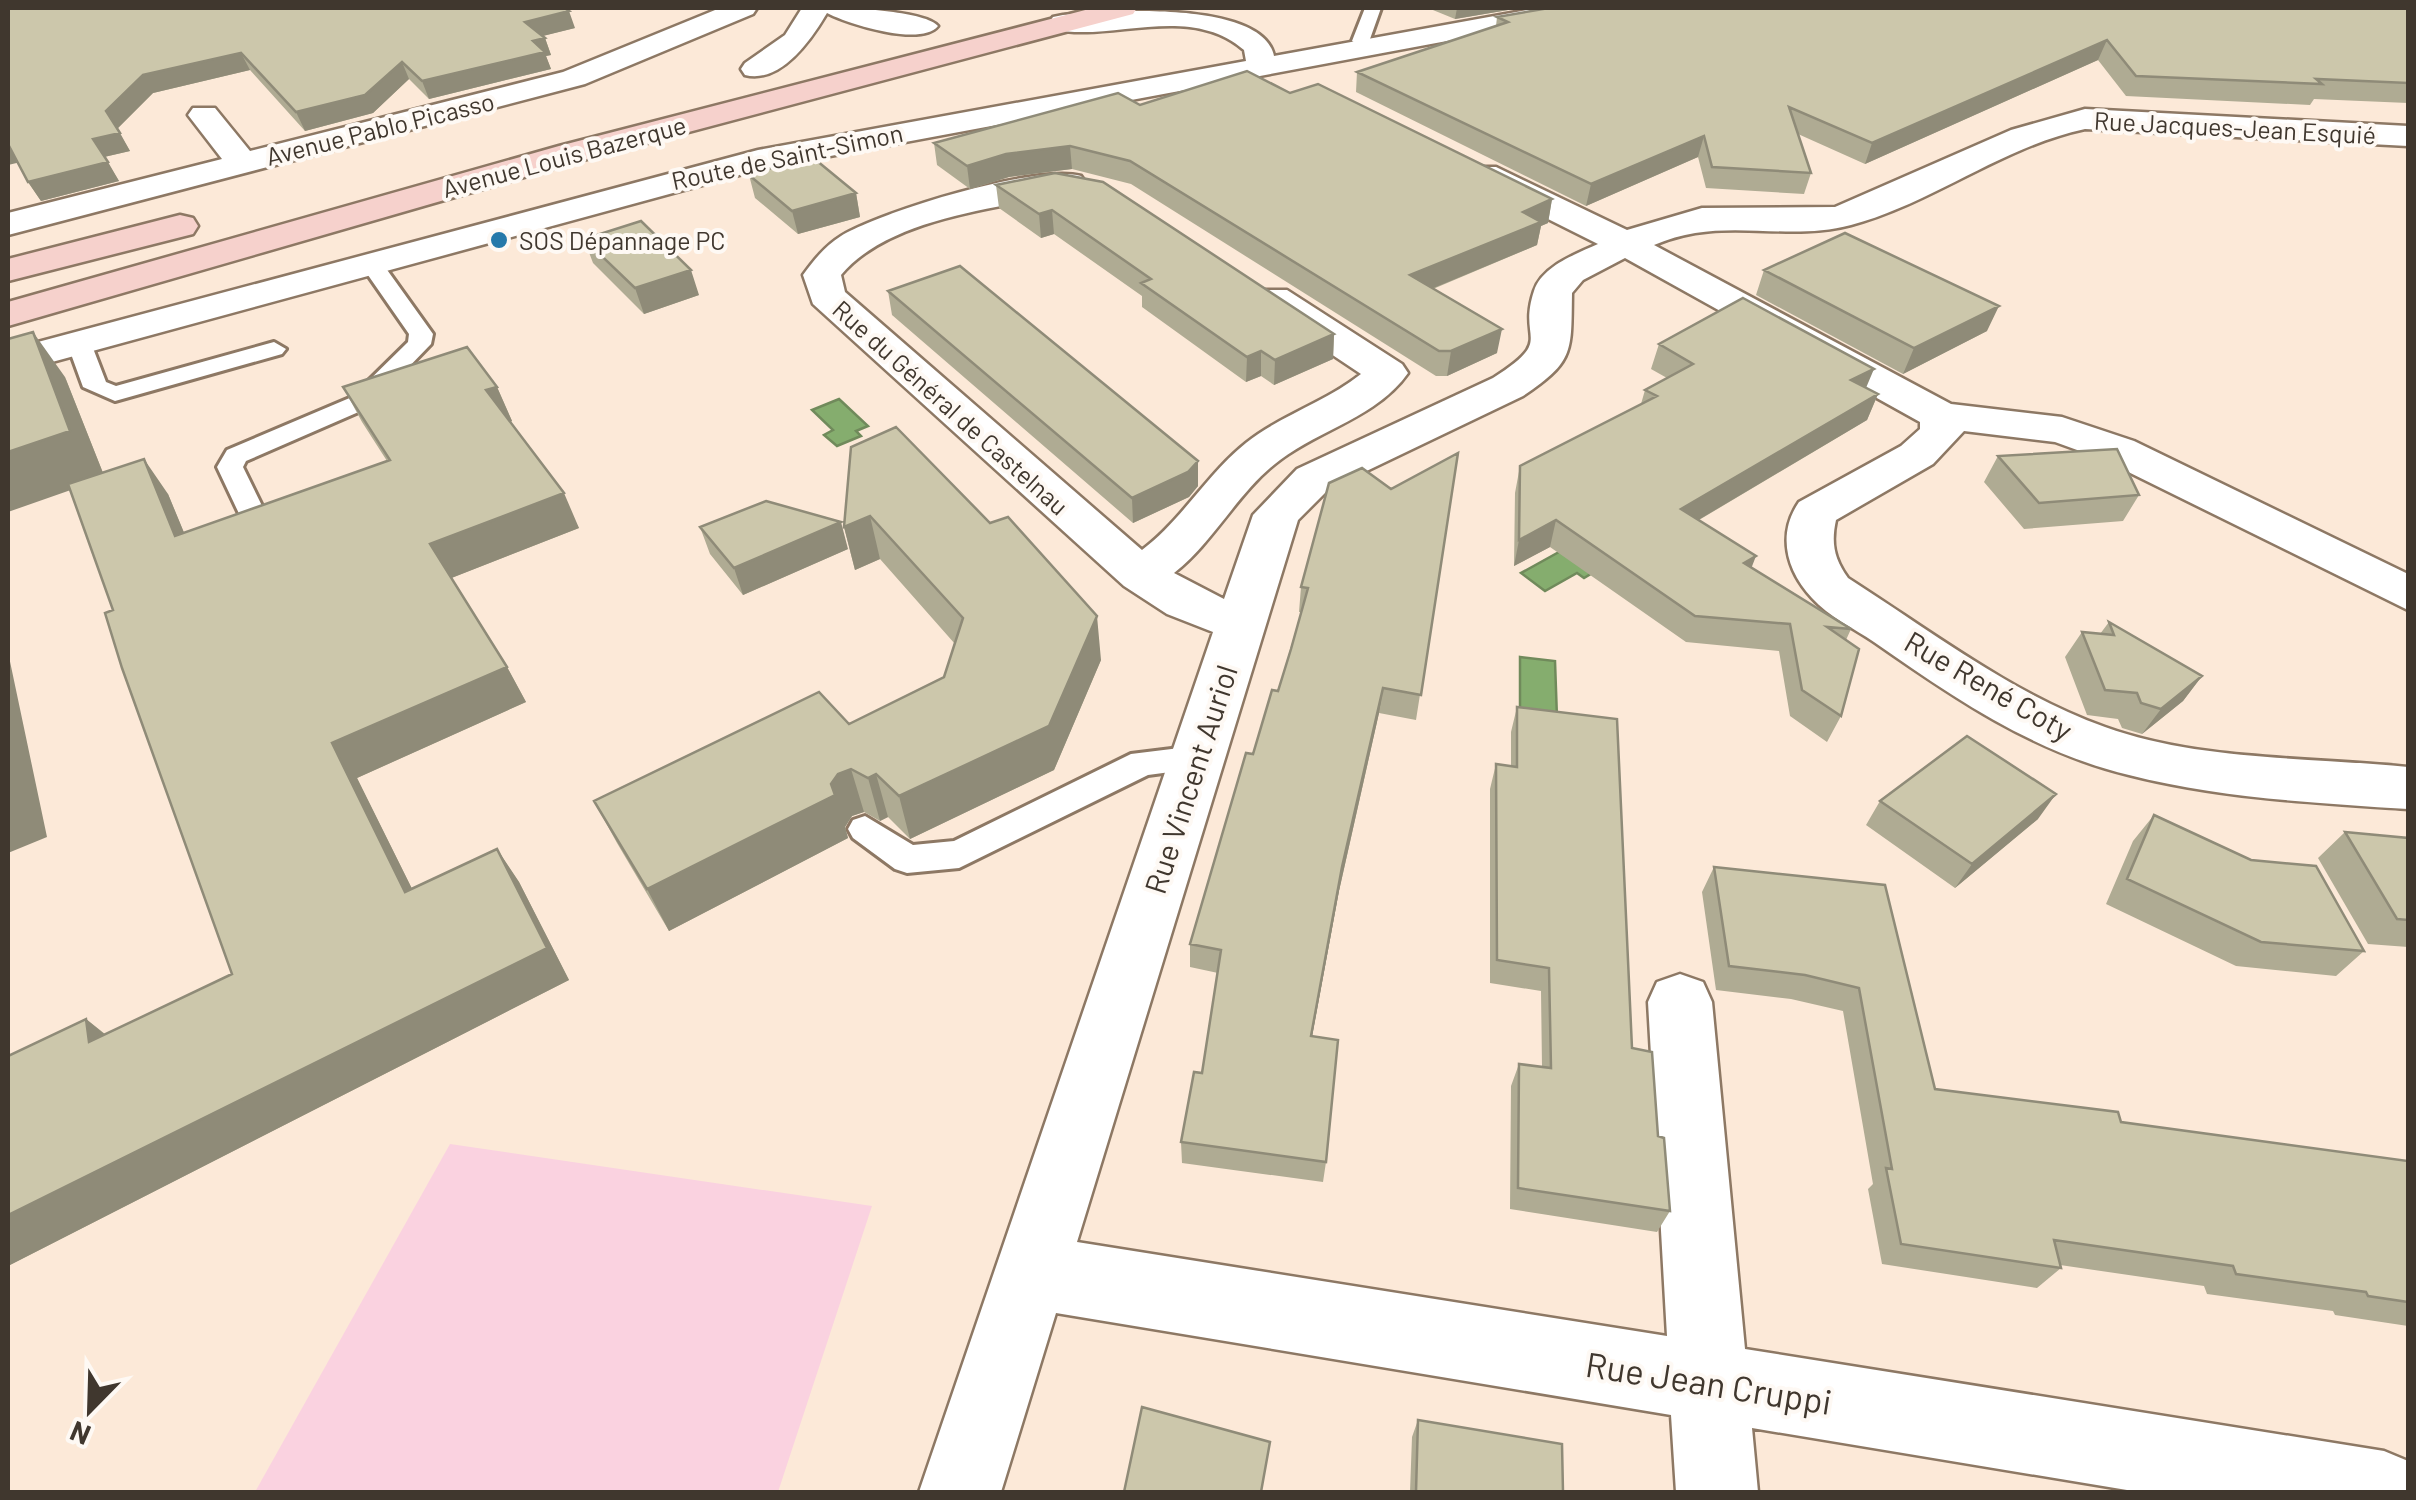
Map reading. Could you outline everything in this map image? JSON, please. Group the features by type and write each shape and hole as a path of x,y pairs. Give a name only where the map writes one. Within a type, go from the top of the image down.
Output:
{"main road":[{"name":"Avenue Louis Bazerque","path":"8,314 571,153 1122,8"},
{"path":"718,79 956,18"},
{"path":"8,270 216,216"}],"street":[{"name":"Avenue Pablo Picasso","path":"8,224 574,78 743,8"},
{"path":"756,69 796,41 816,8"},
{"path":"836,8 864,20 924,26"},
{"name":"Route de Saint-Simon","path":"8,362 293,282 372,265 758,160 870,136 1262,69 1315,70 1368,46 1580,8"},
{"path":"654,15 689,30"},
{"path":"1063,23 1128,16 1202,21 1228,27 1256,44 1262,69"},
{"path":"204,115 243,164"},
{"name":"Rue Jacques-Jean Esquié","path":"1626,244 1679,222 1706,218 1839,218 1876,206 2044,125 2085,119 2408,136"},
{"path":"1463,163 1626,244 1942,416 2062,430 2118,450 2408,594"},
{"name":"Rue du Général de Castelnau","path":"1105,191 1060,182 1026,186 863,239 834,257 822,276 826,296 1140,575 1185,602 1239,623"},
{"name":"Rue Vincent Auriol","path":"960,1492 1276,515 1313,479 1534,370 1551,350 1553,291 1570,272 1626,244"},
{"path":"1140,575 1186,540 1215,500 1262,451 1351,403 1386,373 1244,279"},
{"name":"Rue René Coty","path":"1942,416 1942,433 1917,455 1815,512 1805,540 1812,565 1830,590 2034,718 2092,744 2155,760 2408,788"},
{"path":"1680,1002 1717,1492"},
{"name":"Rue Jean Cruppi","path":"1033,1272 1706,1348 2384,1492"}],"lane":[{"path":"1368,46 1362,41 1373,8"},
{"path":"254,516 230,467 236,456 361,402 419,344 422,334 372,265"},
{"path":"79,342 95,387 115,394 274,349"},
{"path":"865,829 907,860 959,854 1143,763 1196,758"}],"shaded area":[{"path":"839,399 868,426 856,431 861,436 837,446 824,435 833,430 812,410"},
{"path":"1568,547 1594,572 1584,578 1577,573 1545,591 1521,573"},
{"path":"1520,657 1555,661 1557,718 1520,714"},
{"path":"450,1144 872,1206 778,1492 255,1492"}],"building":[{"path":"8,8 569,11 525,22 545,38 533,41 545,52 422,81 402,62 365,95 296,112 241,53 143,75 106,111 120,133 93,139 108,162 28,182 8,144"},
{"path":"1549,8 2408,8 2408,83 2316,79 2322,84 2136,76 2107,40 1872,143 1789,107 1811,173 1712,167 1704,136 1591,184 1357,72 1508,22 1497,17"},
{"path":"1247,71 1290,93 1318,84 1552,199 1523,212 1541,222 1410,275 1502,329 1451,351 1439,351 1130,161 1070,146 1006,154 967,166 934,143 1118,93 1140,105"},
{"path":"811,156 856,193 792,211 749,175"},
{"path":"1055,173 1103,182 1334,334 1275,360 1261,351 1247,357 1141,283 1151,279 1052,210 1039,214 996,185"},
{"path":"641,221 691,270 635,288 584,239"},
{"path":"1845,233 1999,306 1914,348 1764,270"},
{"path":"960,266 1198,461 1188,472 1132,498 888,291"},
{"path":"1743,298 1874,369 1851,380 1878,394 1681,509 1756,556 1744,563 1851,629 1827,627 1859,649 1841,716 1802,690 1790,624 1695,616 1556,520 1519,540 1520,466 1657,396 1645,390 1693,364 1659,344"},
{"path":"33,332 70,431 8,452 8,339"},
{"path":"467,347 497,387 486,390 564,493 430,544 507,667 332,743 405,892 497,849 547,948 8,1215 8,1056 86,1019 89,1042 232,974 122,668 105,613 113,610 68,484 144,459 175,536 390,460 343,387"},
{"path":"896,427 990,523 1008,517 1097,616 1049,726 899,796 876,774 868,778 851,769 838,774 831,784 835,795 647,889 594,801 819,692 849,724 944,677 963,618 870,516 844,527 851,447"},
{"path":"2117,449 2139,495 2039,503 1998,456"},
{"path":"1458,453 1421,695 1383,688 1342,867 1311,1036 1338,1040 1326,1162 1181,1142 1194,1072 1202,1073 1221,950 1190,944 1246,753 1253,754 1272,690 1278,691 1291,649 1308,588 1301,587 1329,483 1362,468 1391,489"},
{"path":"766,501 841,522 734,568 700,527"},
{"path":"2109,622 2202,676 2161,709 2141,703 2137,693 2105,690 2082,632 2114,635"},
{"path":"1517,707 1617,719 1632,1048 1652,1052 1658,1136 1664,1138 1670,1211 1518,1188 1519,1064 1551,1068 1549,968 1497,960 1496,764 1517,767"},
{"path":"1967,736 2056,794 1972,864 1880,801"},
{"path":"2154,815 2251,860 2316,866 2364,951 2261,942 2127,879"},
{"path":"2345,832 2408,838 2408,920 2397,919"},
{"path":"1714,867 1885,885 1935,1089 2118,1112 2121,1122 2408,1161 2408,1302 2368,1296 2366,1292 2236,1274 2233,1266 2054,1240 2061,1268 1901,1244 1886,1168 1892,1169 1859,988 1805,975 1729,966"},
{"path":"1142,1407 1270,1442 1261,1492 1124,1492"},
{"path":"1418,1420 1562,1444 1563,1492 1416,1492"}],"place":[{"name":"SOS Dépannage PC","path":"499,240"}]}
